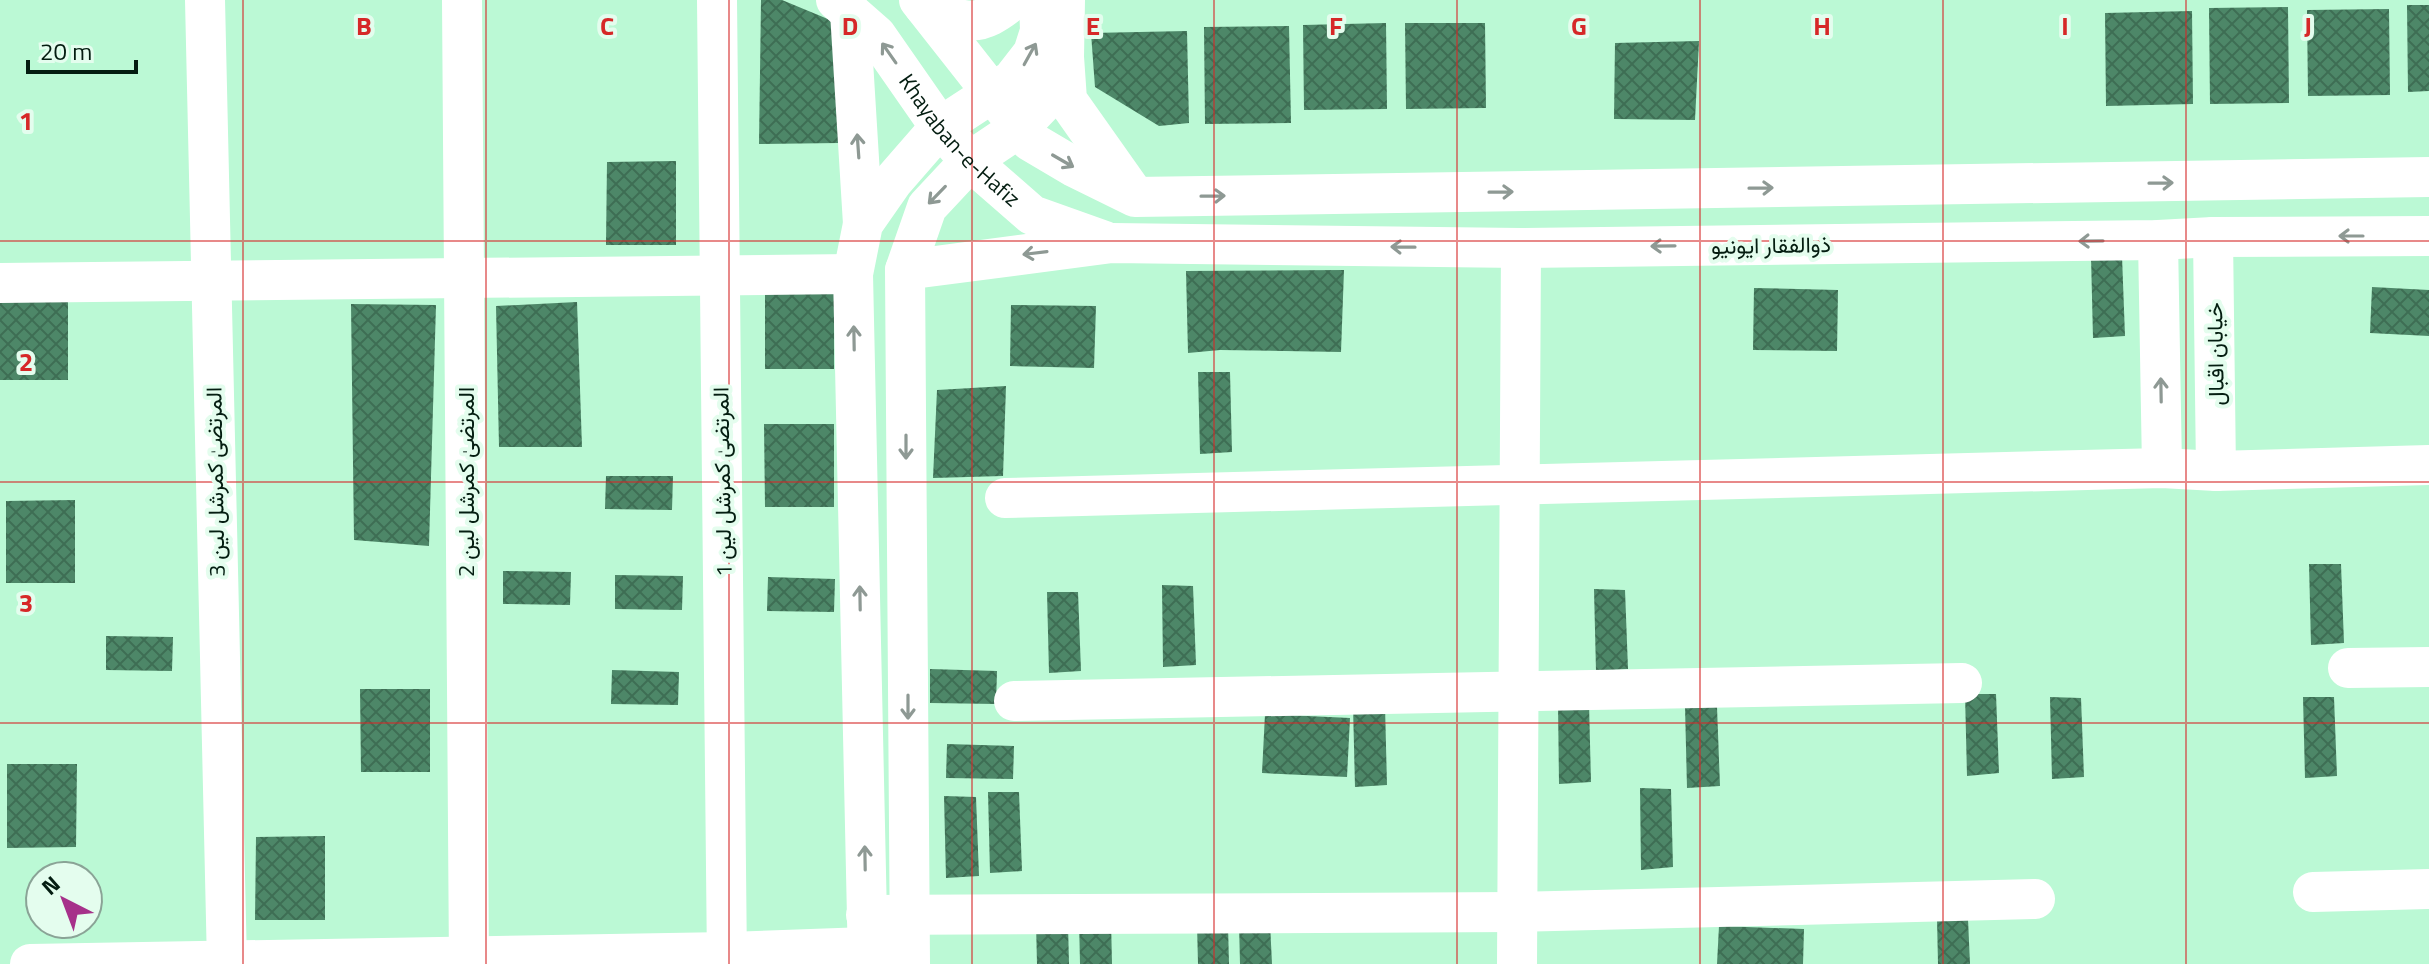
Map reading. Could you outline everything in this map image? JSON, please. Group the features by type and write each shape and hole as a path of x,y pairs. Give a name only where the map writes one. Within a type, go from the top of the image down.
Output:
{"street":[{"name":"المرتضیٰ کمرشل لین 3","path":"205,0 227,962"},
{"name":"المرتضیٰ کمرشل لین 2","path":"462,0 469,960"},
{"name":"المرتضیٰ کمرشل لین 1","path":"717,0 727,958"},
{"path":"922,3 964,22 995,15 1013,0"},
{"path":"863,224 893,181 940,127 1012,80 1033,53 1040,31 1039,0"},
{"path":"1065,0 1067,100 1135,197"},
{"path":"922,3 1030,141 1135,197 2429,177"},
{"path":"843,6 863,224 853,274 867,942"},
{"name":"Khayaban-e-Hafiz","path":"843,6 876,35 940,127 970,161 1032,215 1112,243"},
{"path":"909,941 905,270 927,207 970,161 1019,128 1044,102 1064,57"},
{"name":"ذوالفقار ایونیو","path":"1112,243 1521,248 2429,236"},
{"name":"خیابان اقبال","path":"2213,237 2216,471"},
{"path":"2158,240 2162,468"},
{"path":"905,270 1112,243"},
{"path":"1517,964 1521,248"},
{"path":"0,283 853,274"},
{"path":"1005,498 2162,468 2216,471 2429,465"},
{"path":"2348,668 2429,667"},
{"path":"1014,701 1962,683"},
{"path":"2313,892 2429,889"},
{"path":"30,964 727,958 867,942 1517,912 2035,899"}],"building":[{"path":"761,0 782,0 835,22 839,143 759,144"},
{"path":"2407,5 2429,5 2429,91 2408,92"},
{"path":"2288,7 2289,103 2210,104 2209,8"},
{"path":"2389,9 2390,95 2308,96 2307,10"},
{"path":"2192,11 2193,104 2106,106 2105,13"},
{"path":"1386,23 1387,109 1304,110 1303,25"},
{"path":"1405,23 1485,23 1486,108 1406,109"},
{"path":"1289,26 1291,123 1205,124 1204,27"},
{"path":"1187,31 1189,123 1159,126 1095,87 1091,33"},
{"path":"1699,41 1695,120 1614,119 1615,43"},
{"path":"676,161 676,245 606,245 607,162"},
{"path":"2091,256 2122,256 2125,336 2093,338"},
{"path":"1344,270 1341,352 1220,350 1188,353 1186,271"},
{"path":"765,286 834,286 834,369 765,369"},
{"path":"2372,287 2429,290 2429,336 2370,333"},
{"path":"1754,288 1838,290 1837,351 1753,350"},
{"path":"0,297 68,297 68,380 0,380"},
{"path":"577,302 582,447 499,447 496,306"},
{"path":"351,304 436,305 429,546 354,540"},
{"path":"1011,305 1096,306 1094,368 1010,366"},
{"path":"1198,372 1230,372 1232,452 1200,454"},
{"path":"1006,386 1003,476 933,478 937,390"},
{"path":"764,424 834,424 834,507 765,507"},
{"path":"606,476 673,476 672,510 605,509"},
{"path":"75,500 75,583 6,583 6,501"},
{"path":"2309,564 2341,564 2344,643 2311,645"},
{"path":"503,571 571,572 570,605 503,604"},
{"path":"615,575 683,576 682,610 615,609"},
{"path":"768,577 835,579 834,612 767,611"},
{"path":"1162,585 1193,586 1196,665 1163,667"},
{"path":"1594,589 1625,590 1628,669 1596,671"},
{"path":"1047,592 1078,592 1081,671 1049,673"},
{"path":"106,636 173,637 172,671 106,670"},
{"path":"930,669 997,671 996,704 930,703"},
{"path":"612,670 679,672 678,705 611,704"},
{"path":"360,689 430,689 430,772 361,772"},
{"path":"1965,694 1996,694 1999,773 1967,776"},
{"path":"2050,697 2081,698 2084,777 2052,779"},
{"path":"2303,697 2334,697 2337,776 2305,778"},
{"path":"1558,702 1589,703 1591,782 1559,784"},
{"path":"1353,706 1385,706 1387,785 1355,787"},
{"path":"1685,706 1717,707 1720,786 1687,788"},
{"path":"1265,714 1350,718 1347,777 1262,773"},
{"path":"947,744 1014,746 1013,779 946,778"},
{"path":"7,764 77,764 76,847 7,848"},
{"path":"1640,788 1671,789 1673,867 1641,870"},
{"path":"988,792 1019,792 1022,871 990,873"},
{"path":"944,796 976,797 979,876 946,878"},
{"path":"325,836 325,920 255,920 256,837"},
{"path":"1937,918 1968,919 1970,964 1938,964"},
{"path":"1079,919 1111,920 1112,964 1080,964"},
{"path":"1036,923 1068,924 1069,964 1037,964"},
{"path":"1239,923 1270,923 1272,964 1240,964"},
{"path":"1197,924 1228,925 1229,964 1198,964"},
{"path":"1719,926 1804,929 1803,964 1717,964"}]}
